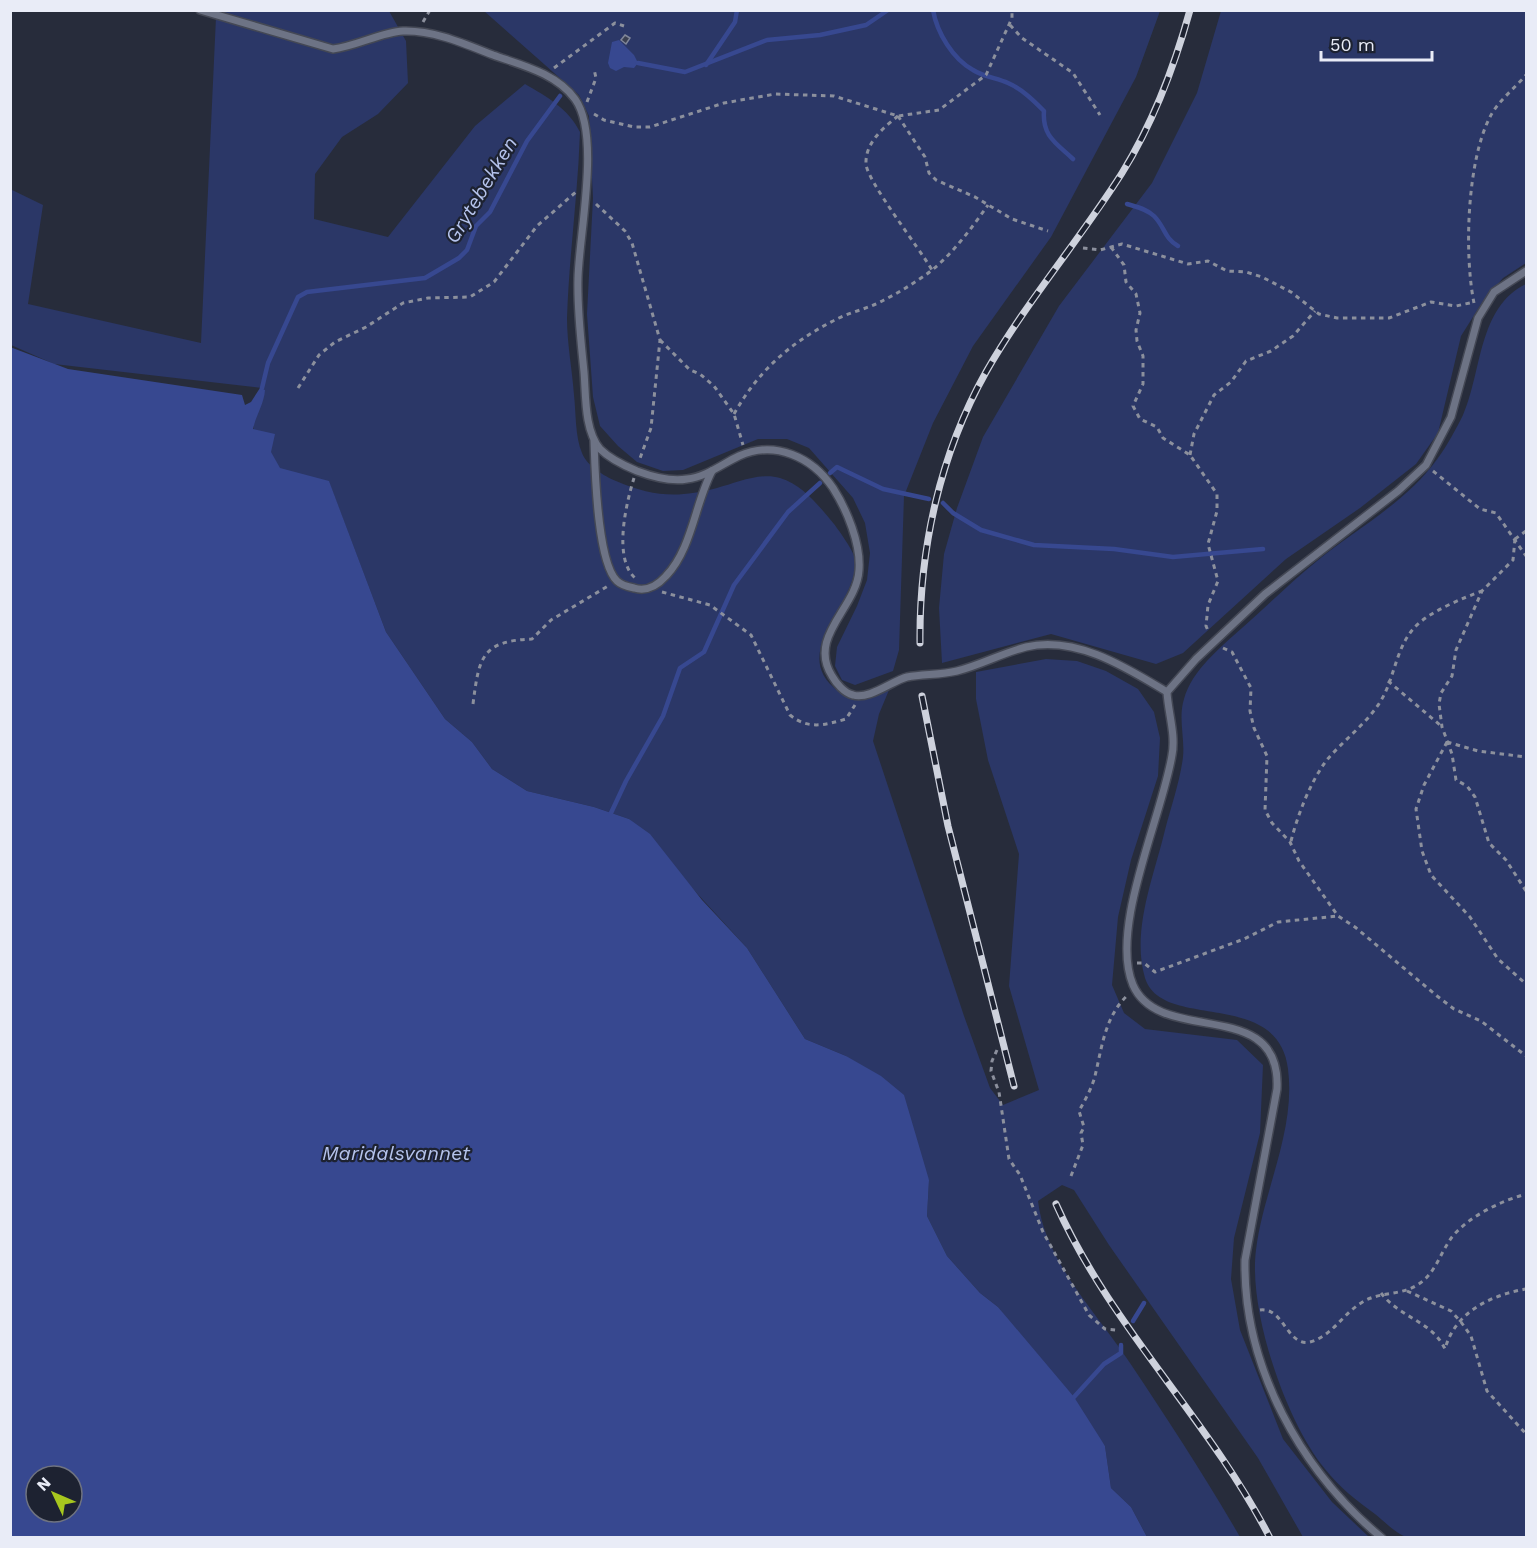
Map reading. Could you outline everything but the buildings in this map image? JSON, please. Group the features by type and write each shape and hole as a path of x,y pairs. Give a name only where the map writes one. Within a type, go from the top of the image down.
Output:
{"lane":[{"path":"200,10 333,49 355,46 394,32 430,34 559,83 575,99 585,127 585,194 578,278 588,414 594,439 597,513 610,569 617,581 640,590 653,588 668,575 679,557 702,491 712,471"},
{"path":"1382,1538 1342,1503 1310,1462 1262,1366 1254,1342 1245,1260 1277,1089 1274,1061 1267,1049 1249,1035 1228,1026 1176,1017 1148,1002 1135,989 1128,964 1133,903 1172,755 1167,692 1213,642 1265,594 1398,491 1426,465 1451,417 1478,318 1494,292 1527,272"},
{"path":"594,439 601,449 613,459 636,470 672,480 690,479 712,471 744,454 771,448 796,456 822,474 846,512 859,558 859,576 851,597 828,634 825,659 837,684 853,696 861,696 905,678 953,672 1029,646 1063,647 1102,657 1167,692"}],"path":[{"path":"592,112 604,120 634,127 650,127 724,103 775,94 834,96 898,116 939,110 986,75 1009,24 1012,10"},
{"path":"548,77 556,66 593,37 603,34 615,23 624,26"},
{"path":"1009,24 1022,38 1073,73 1100,115"},
{"path":"575,99 587,104 596,78 594,69"},
{"path":"1478,318 1469,280 1468,238 1471,200 1481,141 1490,116 1527,75"},
{"path":"898,116 926,156 929,173 936,180 1012,219 1048,231"},
{"path":"898,116 871,142 866,165 872,182 932,270"},
{"path":"298,388 319,355 335,342 366,327 403,303 428,298 470,297 495,282 545,218 575,192 581,190 610,215 625,231 632,243 660,340 651,428 628,496 622,556 631,574 673,597 710,604 751,635 790,715 799,723 818,725 846,719 861,696"},
{"path":"734,414 749,387 769,364 790,346 834,320 884,301 932,270 988,205"},
{"path":"1083,248 1094,250 1122,244 1188,264 1208,261 1227,271 1262,276 1291,292 1315,311 1337,318 1389,318 1431,302 1456,306 1474,302"},
{"path":"1110,247 1124,265 1126,282 1136,294 1140,313 1136,330 1143,356 1143,384 1133,406 1140,419 1157,427 1162,438 1190,455 1217,494 1217,511 1208,544 1218,580 1206,616 1206,626 1213,642 1232,652 1251,688 1250,711 1254,728 1267,756 1265,810 1272,823 1290,842 1299,861 1338,916 1454,1009 1481,1021 1527,1056"},
{"path":"1190,455 1194,434 1214,396 1231,382 1246,361 1271,351 1293,336 1315,311"},
{"path":"660,340 690,370 700,374 714,386 734,414 744,454"},
{"path":"1426,465 1469,502 1480,509 1496,513 1527,556"},
{"path":"1515,539 1527,531"},
{"path":"1515,539 1513,560 1482,591 1456,650 1452,676 1441,693 1439,704 1442,727 1452,754 1456,780 1467,786 1474,798 1489,843 1506,860 1527,891"},
{"path":"473,704 477,673 487,652 506,640 532,639 551,620 631,574"},
{"path":"1290,842 1296,820 1315,779 1327,760 1372,712 1384,695 1398,655 1414,628 1458,599 1482,591"},
{"path":"1388,681 1442,727"},
{"path":"1447,742 1478,751 1527,757"},
{"path":"1447,742 1424,785 1416,809 1422,851 1431,875 1470,918 1498,959 1527,984"},
{"path":"1128,964 1144,963 1155,972 1244,939 1278,922 1338,916"},
{"path":"1071,1176 1083,1145 1081,1133 1084,1127 1079,1111 1095,1078 1098,1056 1108,1023 1120,1002 1135,989"},
{"path":"998,1050 992,1061 991,1071 999,1092 1010,1159 1020,1175 1043,1232 1089,1315 1105,1329 1116,1330"},
{"path":"1249,1311 1266,1309 1278,1315 1290,1333 1298,1340 1308,1342 1325,1335 1360,1303 1381,1293 1406,1290 1419,1285 1435,1267 1452,1237 1478,1215 1527,1194"},
{"path":"1381,1293 1391,1306 1404,1316 1438,1335 1445,1349 1449,1336 1477,1305 1492,1297 1527,1289"},
{"path":"1406,1290 1451,1311 1461,1322 1472,1336 1487,1391 1527,1434"}],"shaded area":[{"path":"220,11 389,11 406,41 408,83 378,114 342,137 315,174 314,219 388,237 475,126 525,84 556,104 575,124 580,132 567,318 577,432 584,458 606,476 654,493 690,493 756,477 780,478 796,486 810,497 846,541 855,559 854,576 829,627 819,660 824,676 844,695 864,698 889,690 879,714 873,741 964,1016 990,1088 1003,1105 1039,1090 1009,986 1019,854 988,760 976,699 976,672 1046,659 1077,661 1106,671 1138,689 1154,712 1160,738 1158,776 1131,860 1118,917 1112,985 1124,1013 1145,1029 1237,1040 1263,1065 1260,1133 1234,1238 1231,1279 1240,1330 1283,1439 1332,1502 1369,1537 1303,1537 1258,1458 1109,1245 1074,1190 1062,1185 1038,1201 1043,1223 1061,1266 1173,1428 1240,1537 1147,1537 1131,1507 1111,1488 1105,1446 998,1307 980,1293 947,1256 927,1216 929,1180 846,1056 805,1039 747,948 629,819 594,807 527,791 492,769 472,742 445,719 386,632 329,482 249,474 256,404 262,388 54,364 11,345 10,189 43,205 28,304 201,343 216,17"},
{"path":"484,11 1160,11 1136,77 1051,237 973,346 933,423 904,496 899,650 893,671 855,685 842,680 835,666 837,647 867,580 870,553 865,523 853,498 809,448 787,439 758,439 683,470 663,471 637,462 600,426 593,397 587,314 593,198 589,116 579,95"},
{"path":"1221,11 1526,11 1526,263 1503,278 1483,301 1461,336 1438,433 1416,464 1360,508 1286,559 1183,653 1156,664 1051,634 942,663 939,608 944,554 957,508 983,437 1059,306 1152,183 1197,93"},
{"path":"1526,284 1526,1537 1413,1539 1391,1528 1348,1493 1325,1469 1297,1424 1273,1365 1264,1334 1255,1275 1256,1250 1287,1115 1288,1069 1280,1044 1264,1028 1243,1018 1173,1003 1156,994 1145,978 1141,960 1142,923 1180,775 1183,757 1182,706 1193,678 1217,651 1298,577 1397,501 1426,473 1445,448 1463,415 1490,324 1510,294"}],"water":[{"path":"619,40 634,55 638,63 634,68 624,67 616,71 610,68 608,63 612,42"},
{"name":"Maridalsvannet","path":"10,347 68,369 242,395 245,405 251,402 260,388 265,390 253,429 275,434 271,452 280,468 329,481 386,632 445,719 472,742 492,769 527,791 594,807 629,819 650,834 702,900 747,948 805,1039 846,1056 881,1076 904,1095 929,1180 927,1216 947,1256 980,1293 998,1307 1074,1397 1105,1446 1111,1488 1131,1507 1147,1537 11,1537"}],"waterway":[{"path":"706,65 735,22 737,10"},
{"name":"Grytebekken","path":"638,63 685,72 767,40 820,35 866,25 888,10"},
{"path":"933,10 942,36 959,59 977,72 1004,81 1032,99 1044,111 1045,127 1051,138 1073,159"},
{"name":"Grytebekken","path":"262,388 268,363 298,297 307,292 425,278 459,258 467,250 476,226 490,212 527,141 560,96"},
{"path":"1127,204 1142,208 1151,214 1178,246"},
{"path":"830,473 837,467 883,489 929,499"},
{"path":"611,813 626,781 663,716 680,668 704,652 734,585 788,512 820,483"},
{"path":"943,503 953,513 981,530 1034,545 1114,549 1173,557 1263,549"},
{"path":"1133,1321 1144,1303"},
{"path":"1074,1397 1104,1364 1121,1353 1121,1345"}],"railway":[{"path":"920,643 923,573 935,503 956,436 970,403 1002,346 1133,154 1162,94 1190,10"},
{"path":"922,696 948,826 1014,1086"},
{"path":"1056,1204 1078,1248 1104,1291 1246,1494 1270,1538"}]}
